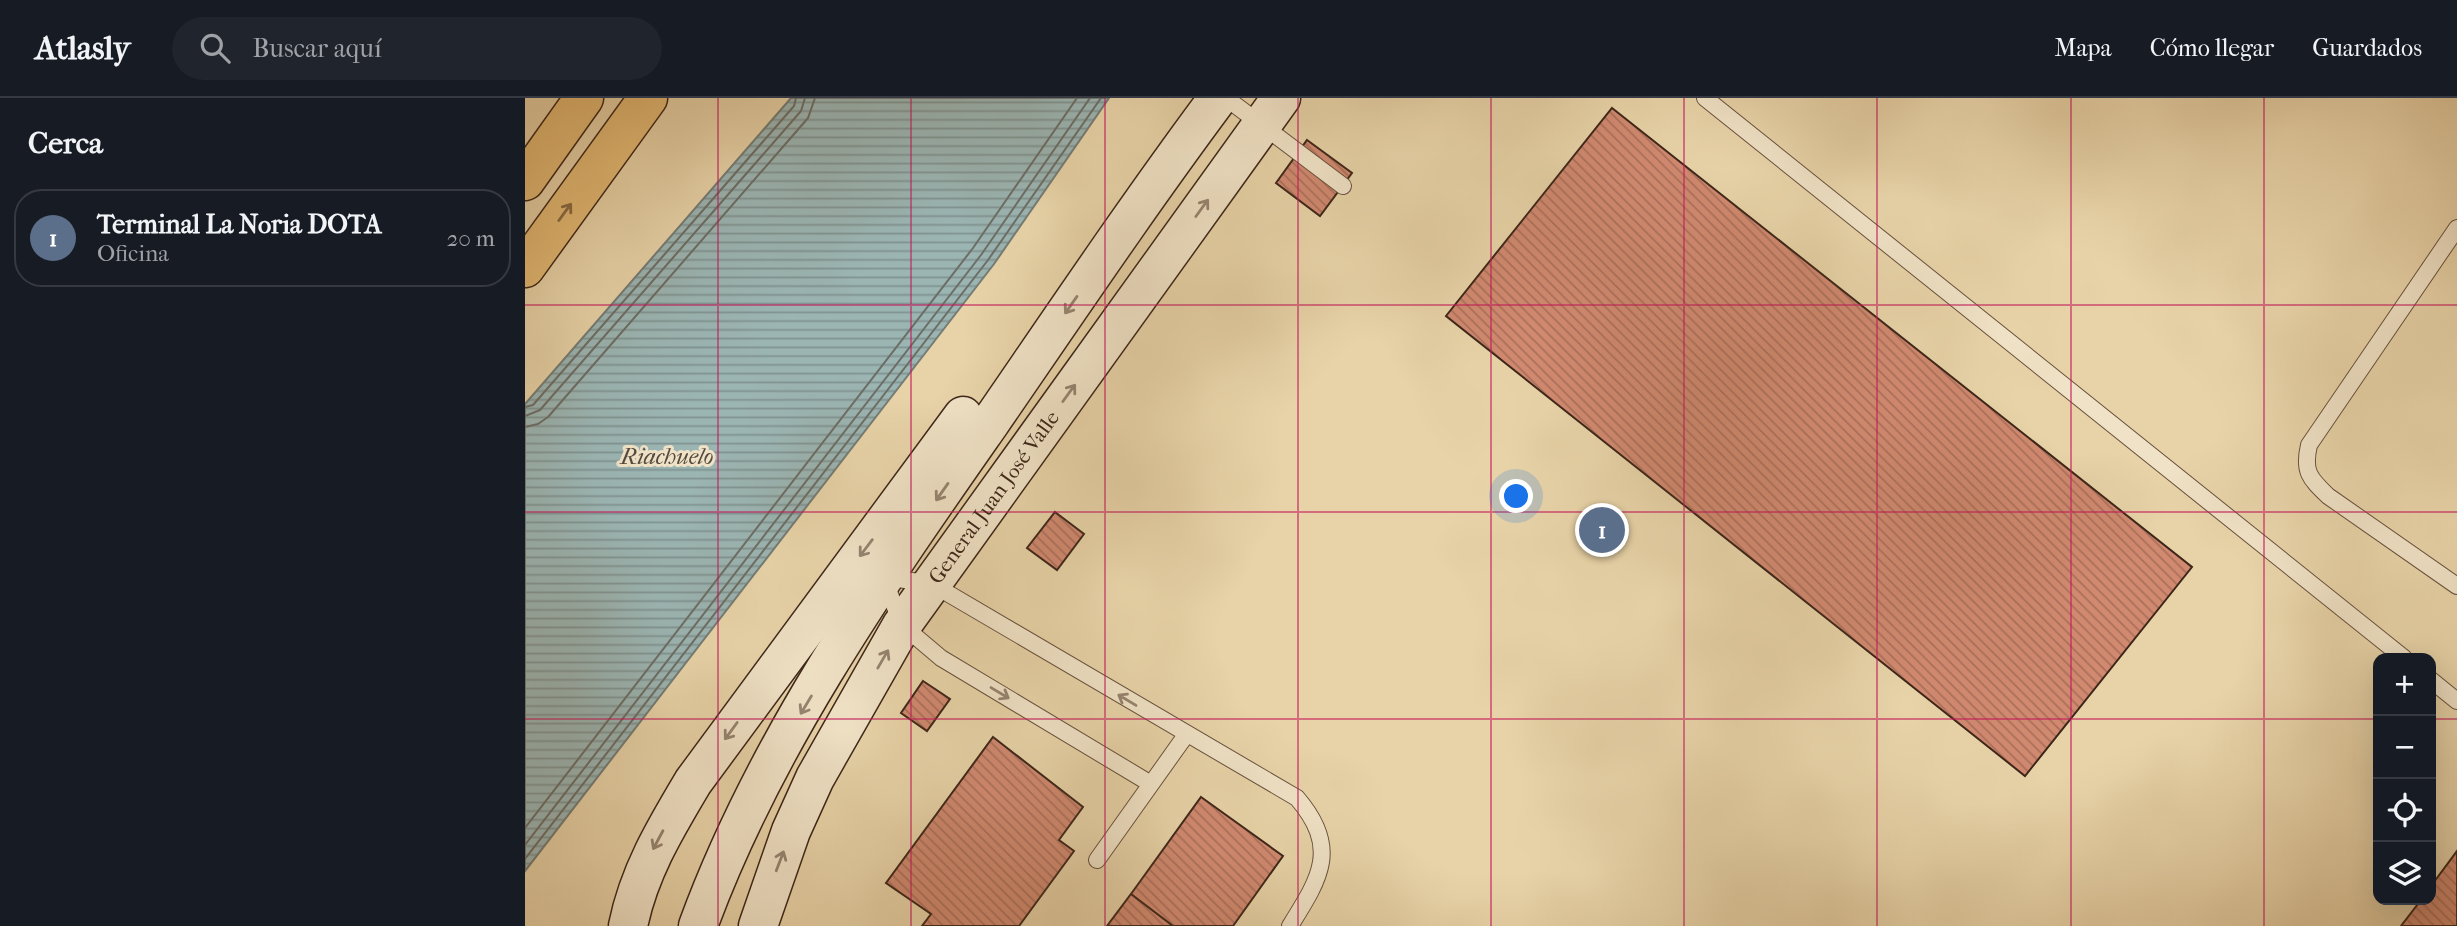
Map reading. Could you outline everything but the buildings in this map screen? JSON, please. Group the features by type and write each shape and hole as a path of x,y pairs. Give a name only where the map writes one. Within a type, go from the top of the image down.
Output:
{"main road":[{"path":"525,181 584,98"},
{"path":"525,268 647,98"},
{"path":"698,926 732,840 762,778 883,577 1218,98"},
{"name":"General Juan José Valle","path":"758,926 792,831 815,778 902,625 1271,112"},
{"path":"628,926 635,890 657,841 693,782 947,438 1051,288 1180,149"}],"lane":[{"path":"1226,98 1271,112 1343,186"},
{"path":"1705,98 2398,653"},
{"path":"2457,228 2309,445 2304,464 2313,481 2328,496 2457,586"},
{"path":"1151,784 941,658 902,625 883,577 932,584 1186,735 1297,797 1311,813 1318,832 1322,864 1318,881 1290,926"},
{"path":"2436,684 2457,701"},
{"path":"1097,860 1186,735"}],"water":[{"name":"Riachuelo","path":"791,98 1109,98 994,264 525,871 525,404"}],"place":[{"name":"Terminal La Noria DOTA","path":"1602,530"}]}
